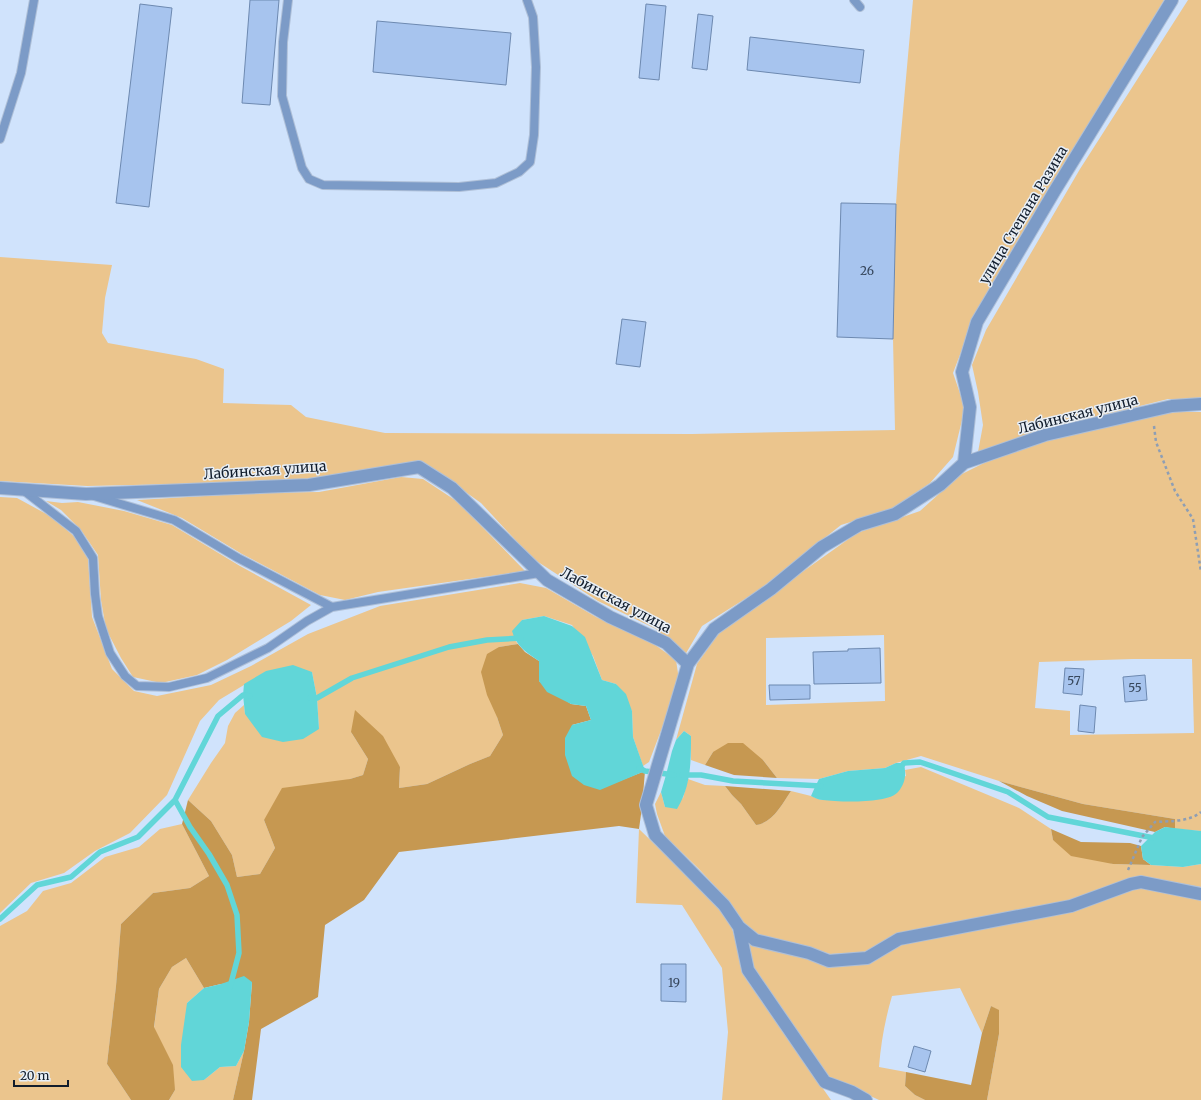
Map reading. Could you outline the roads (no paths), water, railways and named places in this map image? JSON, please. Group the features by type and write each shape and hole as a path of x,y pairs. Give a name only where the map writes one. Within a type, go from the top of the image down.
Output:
{"street":[{"name":"улица Степана Разина","path":"964,463 970,407 962,372 976,322 1172,0"},
{"name":"Лабинская улица","path":"0,488 86,494 309,485 419,467 452,488 547,580 610,617 666,643 688,664 714,629 771,588 822,547 859,525 895,514 940,485 964,463 1045,434 1172,406 1201,404"},
{"path":"688,664 646,805 655,835 724,905 739,927 755,940 809,953 829,961 867,958 900,939 1071,906 1131,884 1141,882 1201,894"},
{"path":"739,927 748,970 825,1082 852,1092 866,1100"}],"lane":[{"path":"0,139 21,73 34,0"},
{"path":"288,0 283,42 282,96 302,168 309,179 323,185 458,187 496,183 519,172 530,162 534,135 536,67 533,17 527,0"},
{"path":"854,0 860,7"},
{"path":"23,489 76,531 93,558 98,616 110,653 125,676 137,686 168,687 207,678 268,648 332,606 539,573"},
{"path":"86,494 174,520 238,558 332,606"}],"waterway":[{"path":"310,698 317,698 352,678 449,647 487,640 521,638"},
{"path":"0,919 37,885 71,877 100,852 138,837 175,800 218,716 243,695 250,696"},
{"path":"900,768 904,763 920,762 1008,792 1048,817 1154,838"},
{"path":"639,768 645,771 674,775"},
{"path":"682,775 701,775 733,781 821,786"},
{"path":"175,800 190,827 209,854 227,885 237,915 239,953 230,987"}]}
